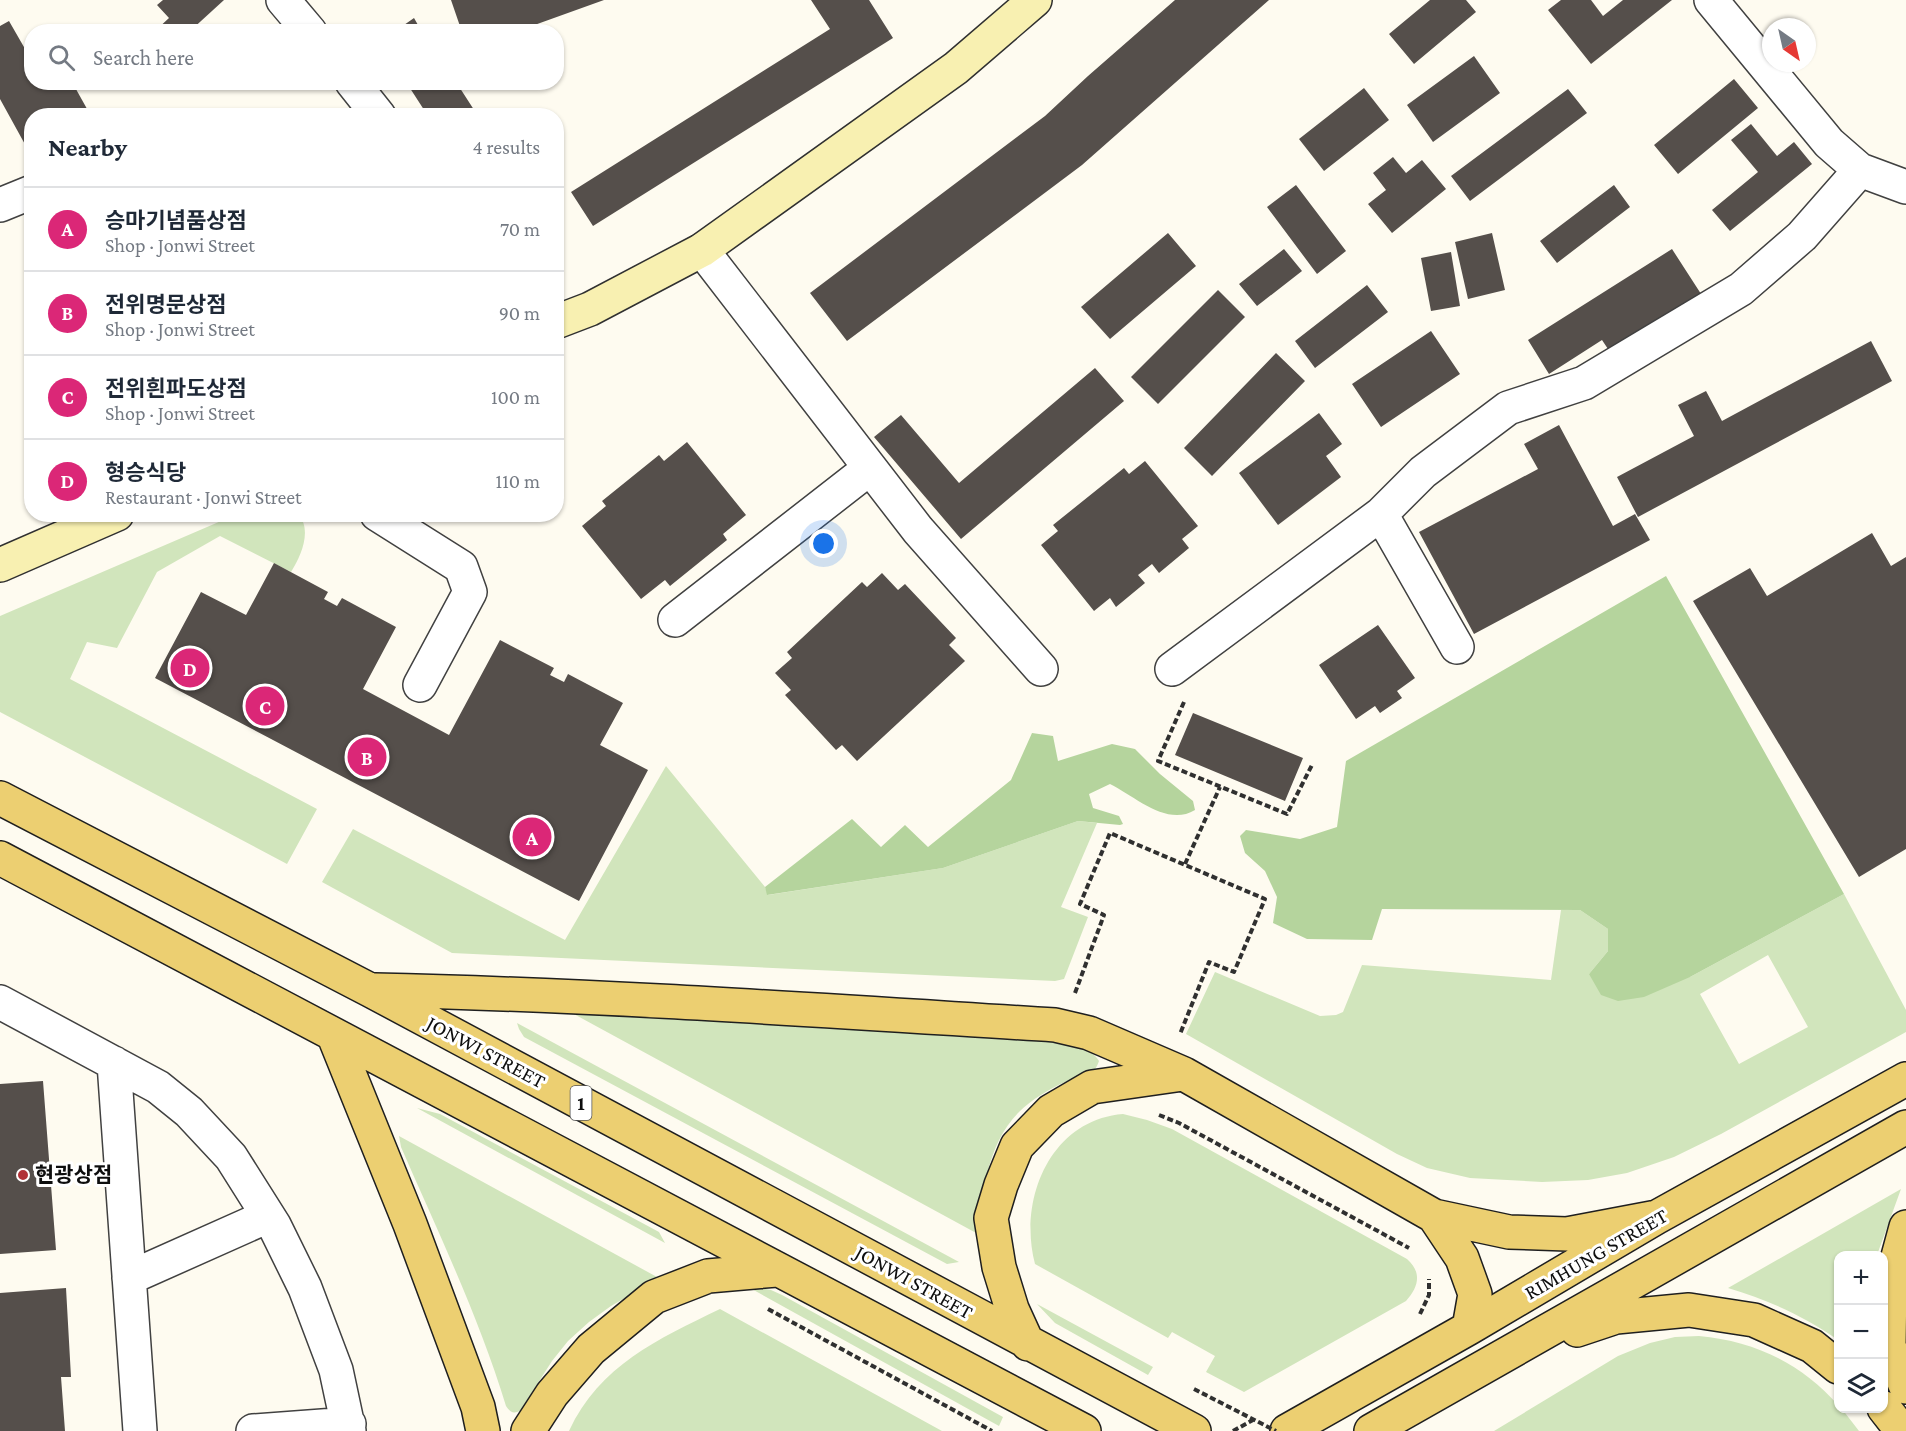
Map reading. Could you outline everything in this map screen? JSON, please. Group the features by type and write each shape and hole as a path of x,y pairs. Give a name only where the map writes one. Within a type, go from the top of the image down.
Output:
{"main road":[{"name":"JONWI STREET","path":"0,798 370,990 1194,1431"},
{"path":"0,858 1084,1431"},
{"path":"370,990 475,992 1055,1025 1180,1059 1434,1216 1509,1232 1567,1234 1657,1217"},
{"path":"334,1036 410,1224 478,1407 483,1431"},
{"path":"1028,1344 1012,1309 999,1267 991,1218 1001,1185 1017,1146 1052,1111 1092,1087 1180,1059"},
{"name":"RIMHUNG STREET","path":"1275,1423 1469,1328 1657,1217 1906,1079"},
{"name":"RIMHUNG STREET","path":"1371,1431 1906,1127"},
{"path":"1434,1216 1462,1258 1475,1294 1469,1328"},
{"path":"1906,1227 1890,1286 1889,1346 1906,1387"},
{"path":"528,1431 552,1394 591,1349 654,1297 708,1276 777,1270"},
{"path":"1518,1348 1616,1317 1689,1310 1754,1320 1812,1346 1834,1363"},
{"path":"1888,1413 1902,1431"}],"street":[{"path":"284,0 304,24"},
{"path":"564,319 590,309 702,250 956,68 1035,0"},
{"path":"1711,0 1829,143 1860,170 1906,187"},
{"path":"359,90 373,108"},
{"path":"1172,669 1380,514 1423,472 1508,408 1584,383 1741,289 1802,236 1860,170"},
{"path":"0,205 24,195"},
{"path":"702,250 918,530 1041,669"},
{"path":"675,620 870,468"},
{"path":"1380,514 1457,647"},
{"path":"0,565 99,522"},
{"path":"390,522 461,567 470,592 420,685"},
{"path":"0,1002 158,1087 189,1112 231,1157 268,1216 306,1288 336,1370 349,1428 253,1431"},
{"path":"114,1063 140,1431"},
{"path":"129,1278 268,1216"}],"path":[{"path":"1198,650 1191,686 1158,761 1287,814 1312,765"},
{"path":"1185,864 1220,787"},
{"path":"1072,999 1104,915 1080,904 1110,833 1265,899 1234,972 1209,962 1180,1059"},
{"path":"1152,1113 1179,1123 1408,1246 1413,1251"},
{"path":"1414,1322 1429,1295 1427,1273"},
{"path":"1194,1389 1276,1431"},
{"path":"1233,1431 1275,1423"}],"green space":[{"path":"219,522 303,522 304,544 291,572 220,536 157,572 117,648 87,642 70,679 317,809 287,864 0,712 0,616"},
{"path":"1666,576 1844,894 1690,977 1644,997 1618,1001 1601,995 1589,974 1608,951 1608,929 1580,910 1382,909 1372,940 1307,939 1273,923 1277,897 1265,871 1245,853 1240,836 1246,830 1300,839 1337,827 1346,761"},
{"path":"1032,733 1053,736 1058,761 1112,744 1135,749 1160,774 1193,801 1195,810 1174,815 1163,813 1110,784 1089,794 1093,808 1119,816 1123,824 1120,825 1078,821 943,868 767,895 765,887 852,819 881,847 905,825 928,847 1011,780"},
{"path":"666,766 765,887 768,895 943,868 1078,821 1097,823 1061,907 1088,917 1064,979 1055,981 452,953 322,882 353,829 565,940"},
{"path":"1844,894 1906,1010 1906,1032 1721,1134 1674,1157 1627,1173 1588,1180 1542,1182 1470,1178 1427,1168 1397,1154 1186,1034 1215,972 1320,1016 1343,1012 1362,965 1551,980 1561,910 1580,910 1608,929 1608,951 1589,974 1690,977","holes":["1768,955 1808,1027 1739,1064 1700,994"]},
{"path":"572,1013 1034,1037 1079,1047 1087,1050 1099,1061 1092,1071 1059,1085 1035,1099 1008,1125 988,1169 978,1234"},
{"path":"517,1023 959,1262 947,1264 524,1037"},
{"path":"417,1108 440,1114 659,1232 665,1243"},
{"path":"1123,1114 1172,1129 1407,1259 1417,1274 1414,1290 1406,1301 1244,1392 1206,1372 1215,1356 1172,1332 1168,1338 1035,1264 1031,1239 1031,1214 1036,1190 1045,1167 1059,1147 1076,1131 1098,1120"},
{"path":"399,1136 657,1277 611,1306 568,1341 552,1361 520,1411 512,1412 506,1406 471,1307 401,1147"},
{"path":"1901,1189 1878,1251 1834,1251 1834,1337 1812,1323 1785,1310 1728,1288"},
{"path":"756,1287 782,1295 1003,1417 999,1426 750,1288"},
{"path":"1037,1304 1153,1367 1148,1375 1055,1323"},
{"path":"720,1309 942,1431 569,1431 597,1388 614,1371 653,1343"},
{"path":"1699,1336 1739,1343 1775,1357 1792,1366 1824,1390 1834,1401 1834,1413 1845,1413 1859,1431 1494,1431 1618,1356 1650,1343 1675,1337"}],"building":[{"path":"163,0 224,0 198,24 163,24 169,18 157,5"},
{"path":"451,0 604,0 537,24 459,24"},
{"path":"811,0 869,0 893,38 593,226 571,192 830,29"},
{"path":"1175,0 1269,0 1082,165 847,341 810,293 1045,116"},
{"path":"1430,0 1466,0 1476,12 1414,64 1389,34"},
{"path":"1561,0 1591,0 1603,16 1623,0 1672,0 1591,64 1548,10"},
{"path":"414,18 417,24 405,24"},
{"path":"9,21 24,47 24,90 76,90 87,108 24,108 24,143 0,99 0,26"},
{"path":"1474,56 1500,93 1433,142 1407,105"},
{"path":"1734,79 1758,108 1678,174 1654,145"},
{"path":"1364,88 1389,120 1324,171 1299,139"},
{"path":"1568,89 1587,113 1470,201 1451,176"},
{"path":"411,90 461,90 473,108 423,108"},
{"path":"1751,124 1777,156 1794,142 1812,164 1730,231 1712,210 1758,172 1731,140"},
{"path":"1393,157 1406,173 1422,160 1446,189 1392,233 1368,204 1386,190 1373,173"},
{"path":"1296,185 1346,251 1317,274 1267,207"},
{"path":"1614,185 1630,207 1557,263 1540,241"},
{"path":"1168,233 1196,266 1110,339 1081,307"},
{"path":"1492,233 1505,290 1468,299 1455,242"},
{"path":"1284,249 1302,271 1257,306 1239,284"},
{"path":"1672,249 1703,297 1612,355 1602,340 1549,374 1528,340"},
{"path":"1451,252 1460,306 1431,311 1421,258"},
{"path":"1367,285 1388,312 1315,368 1295,341"},
{"path":"1218,290 1245,317 1158,404 1131,377"},
{"path":"1431,331 1460,374 1381,427 1352,384"},
{"path":"1871,341 1892,381 1638,517 1617,477 1694,436 1678,405 1706,391 1722,421"},
{"path":"1276,353 1305,381 1212,476 1184,448"},
{"path":"1095,368 1124,401 961,539 874,437 901,415 959,483"},
{"path":"1319,413 1342,444 1326,456 1341,477 1278,525 1239,473"},
{"path":"1559,425 1613,526 1635,514 1650,540 1474,634 1419,532 1538,469 1524,444"},
{"path":"687,442 746,515 723,534 727,540 670,586 665,580 641,599 582,526 606,506 602,501 659,455 664,461"},
{"path":"1145,461 1198,526 1182,539 1189,548 1159,573 1152,564 1138,575 1145,583 1116,607 1110,598 1094,611 1041,545 1058,531 1053,525 1124,468 1129,474"},
{"path":"1872,533 1891,566 1906,557 1906,849 1859,877 1693,601 1750,568 1767,596"},
{"path":"274,563 328,592 324,599 337,606 342,598 396,627 363,689 449,735 500,640 554,668 550,675 564,682 568,674 623,703 600,745 648,770 579,901 155,678 201,592 246,615"},
{"path":"882,573 898,590 905,584 956,638 949,645 965,661 857,761 842,745 836,750 785,695 791,690 775,673 792,658 787,652 862,582 867,587"},
{"path":"1378,625 1415,678 1397,691 1402,698 1380,713 1375,706 1356,719 1319,665"},
{"path":"1193,713 1303,758 1285,801 1175,755"},
{"path":"43,1081 56,1250 0,1254 0,1084"},
{"path":"66,1288 71,1377 61,1377 65,1431 0,1431 0,1293"}],"place":[{"name":"형승식당","path":"190,668"},
{"name":"전위흰파도상점","path":"265,706"},
{"name":"전위명문상점","path":"367,757"},
{"name":"승마기념품상점","path":"532,837"},
{"name":"현광상점","path":"23,1175"}]}
